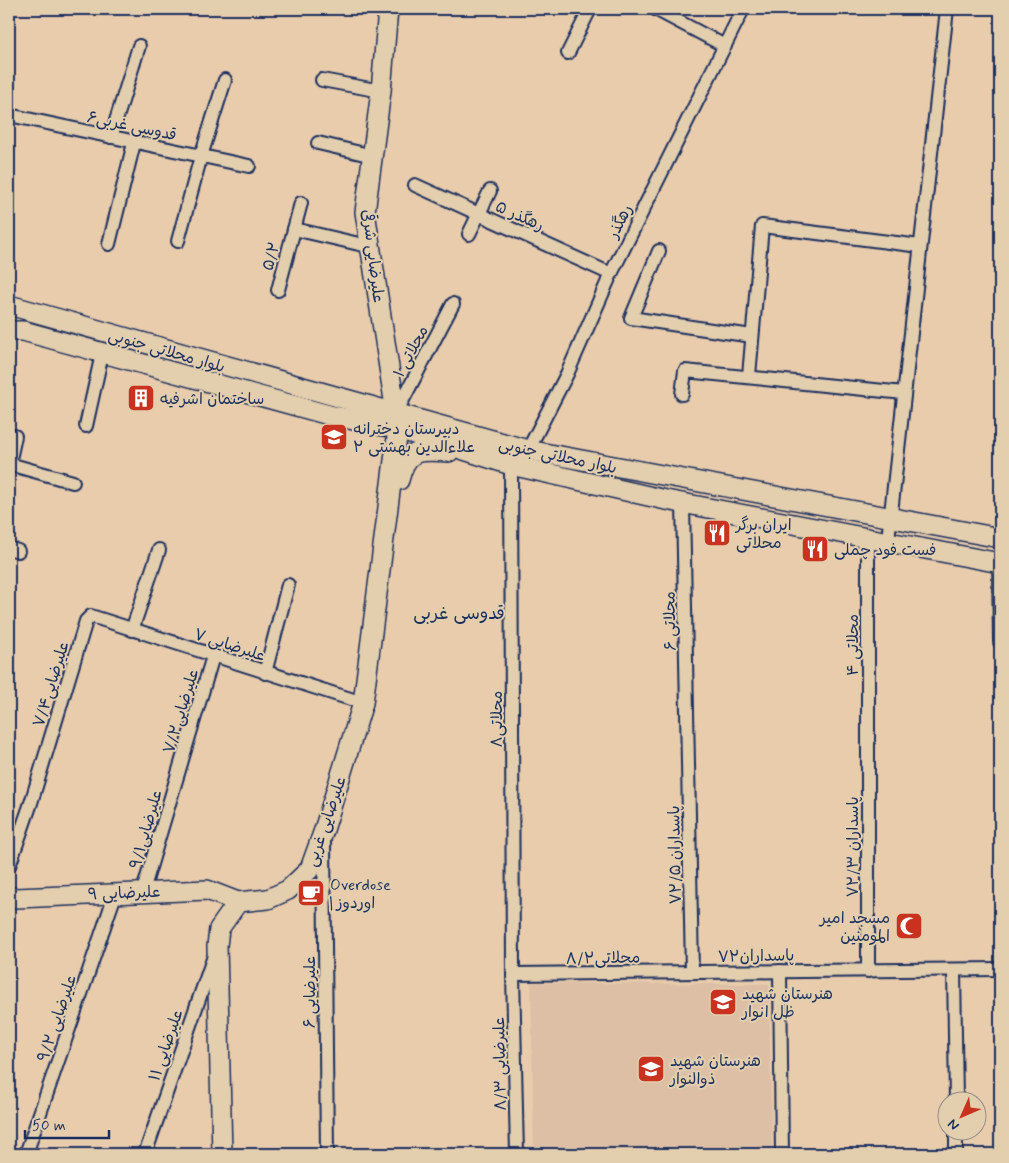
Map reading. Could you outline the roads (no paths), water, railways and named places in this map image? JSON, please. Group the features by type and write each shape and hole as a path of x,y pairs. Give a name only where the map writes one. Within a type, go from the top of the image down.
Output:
{"street":[{"name":"علیرضایی شرقی","path":"388,9 381,91 365,212 372,247 397,421"},
{"path":"568,54 590,9"},
{"path":"654,9 725,46"},
{"name":"رهگذر","path":"528,450 567,374 611,274 744,9"},
{"path":"888,540 947,9"},
{"path":"111,137 139,46"},
{"path":"178,241 201,156 225,80"},
{"path":"322,80 381,91"},
{"name":"قدوسی غربی۶","path":"9,115 249,166"},
{"path":"109,244 134,143"},
{"path":"318,143 373,156"},
{"name":"۵ رهگذر","path":"415,185 611,274"},
{"path":"469,234 490,191"},
{"name":"۵/۲","path":"278,290 301,203"},
{"path":"749,376 762,226 920,246"},
{"path":"294,229 372,247"},
{"path":"659,251 631,318 752,336"},
{"name":"۱ محلاتی","path":"397,421 453,304"},
{"name":"بلوار محلاتی جنوبی","path":"9,305 397,421 528,450 1000,538"},
{"name":"بلوار محلاتی جنوبی","path":"9,331 23,332 329,416 397,421 468,453 511,465 683,503 888,540 1000,563"},
{"path":"86,426 102,354"},
{"path":"682,394 685,371 904,393"},
{"name":"علیرضایی غربی","path":"238,902 268,899 288,890 310,869 324,830 363,703 386,527 397,421"},
{"path":"15,436 9,464 73,482"},
{"name":"علیرضایی غربی","path":"386,527 403,464 407,458 421,451 468,453"},
{"name":"محلاتی۸","path":"511,465 513,974"},
{"name":"۶ محلاتی","path":"683,503 687,738"},
{"name":"۴ محلاتی","path":"868,537 868,754"},
{"path":"132,630 159,550"},
{"path":"1000,563 1000,642"},
{"path":"265,673 288,585"},
{"name":"۷ علیرضایی","path":"88,618 91,616 363,703"},
{"name":"علیرضایی۷/۴","path":"9,866 88,618"},
{"name":"علیرضایی۷/۲","path":"178,775 213,656"},
{"name":"۷۲/۵ پاسداران","path":"687,738 692,972"},
{"name":"۷۲/۳ پاسداران","path":"868,754 868,971"},
{"name":"علیرضایی۹/۱","path":"144,891 178,775"},
{"name":"۶ علیرضایی","path":"324,830 327,1154"},
{"name":"۹ علیرضایی","path":"9,896 16,898 116,892 207,890 238,902"},
{"name":"۹/۲ علیرضایی","path":"26,1154 116,892"},
{"path":"222,1154 217,946 219,929 238,902"},
{"name":"۱۱ علیرضایی","path":"145,1154 217,946"},
{"path":"954,970 956,1090"},
{"name":"پاسداران۷۲","path":"692,972 1000,970"},
{"path":"780,971 782,1154"},
{"name":"محلاتی۸/۲","path":"513,974 692,972"},
{"name":"۸/۳ علیرضایی","path":"513,974 517,1154"},
{"path":"956,1140 956,1154"}],"place":[{"name":"ساختمان اشرفیه","path":"141,398"},
{"name":"دبیرستان دخترانه علاءالدین بهشتی ۲","path":"334,437"},
{"name":"ایران برگر محلاتی","path":"717,533"},
{"name":"فست فود چملی","path":"815,549"},
{"name":"Overdose | اوردوز","path":"311,893"},
{"name":"مسجد امیر المومنین","path":"909,926"},
{"name":"هنرستان شهید ظل انوار","path":"723,1002"},
{"name":"هنرستان شهید ذوالنوار","path":"651,1069"}],"district":[{"name":"قدوسی غربی","path":"459,613"}]}
